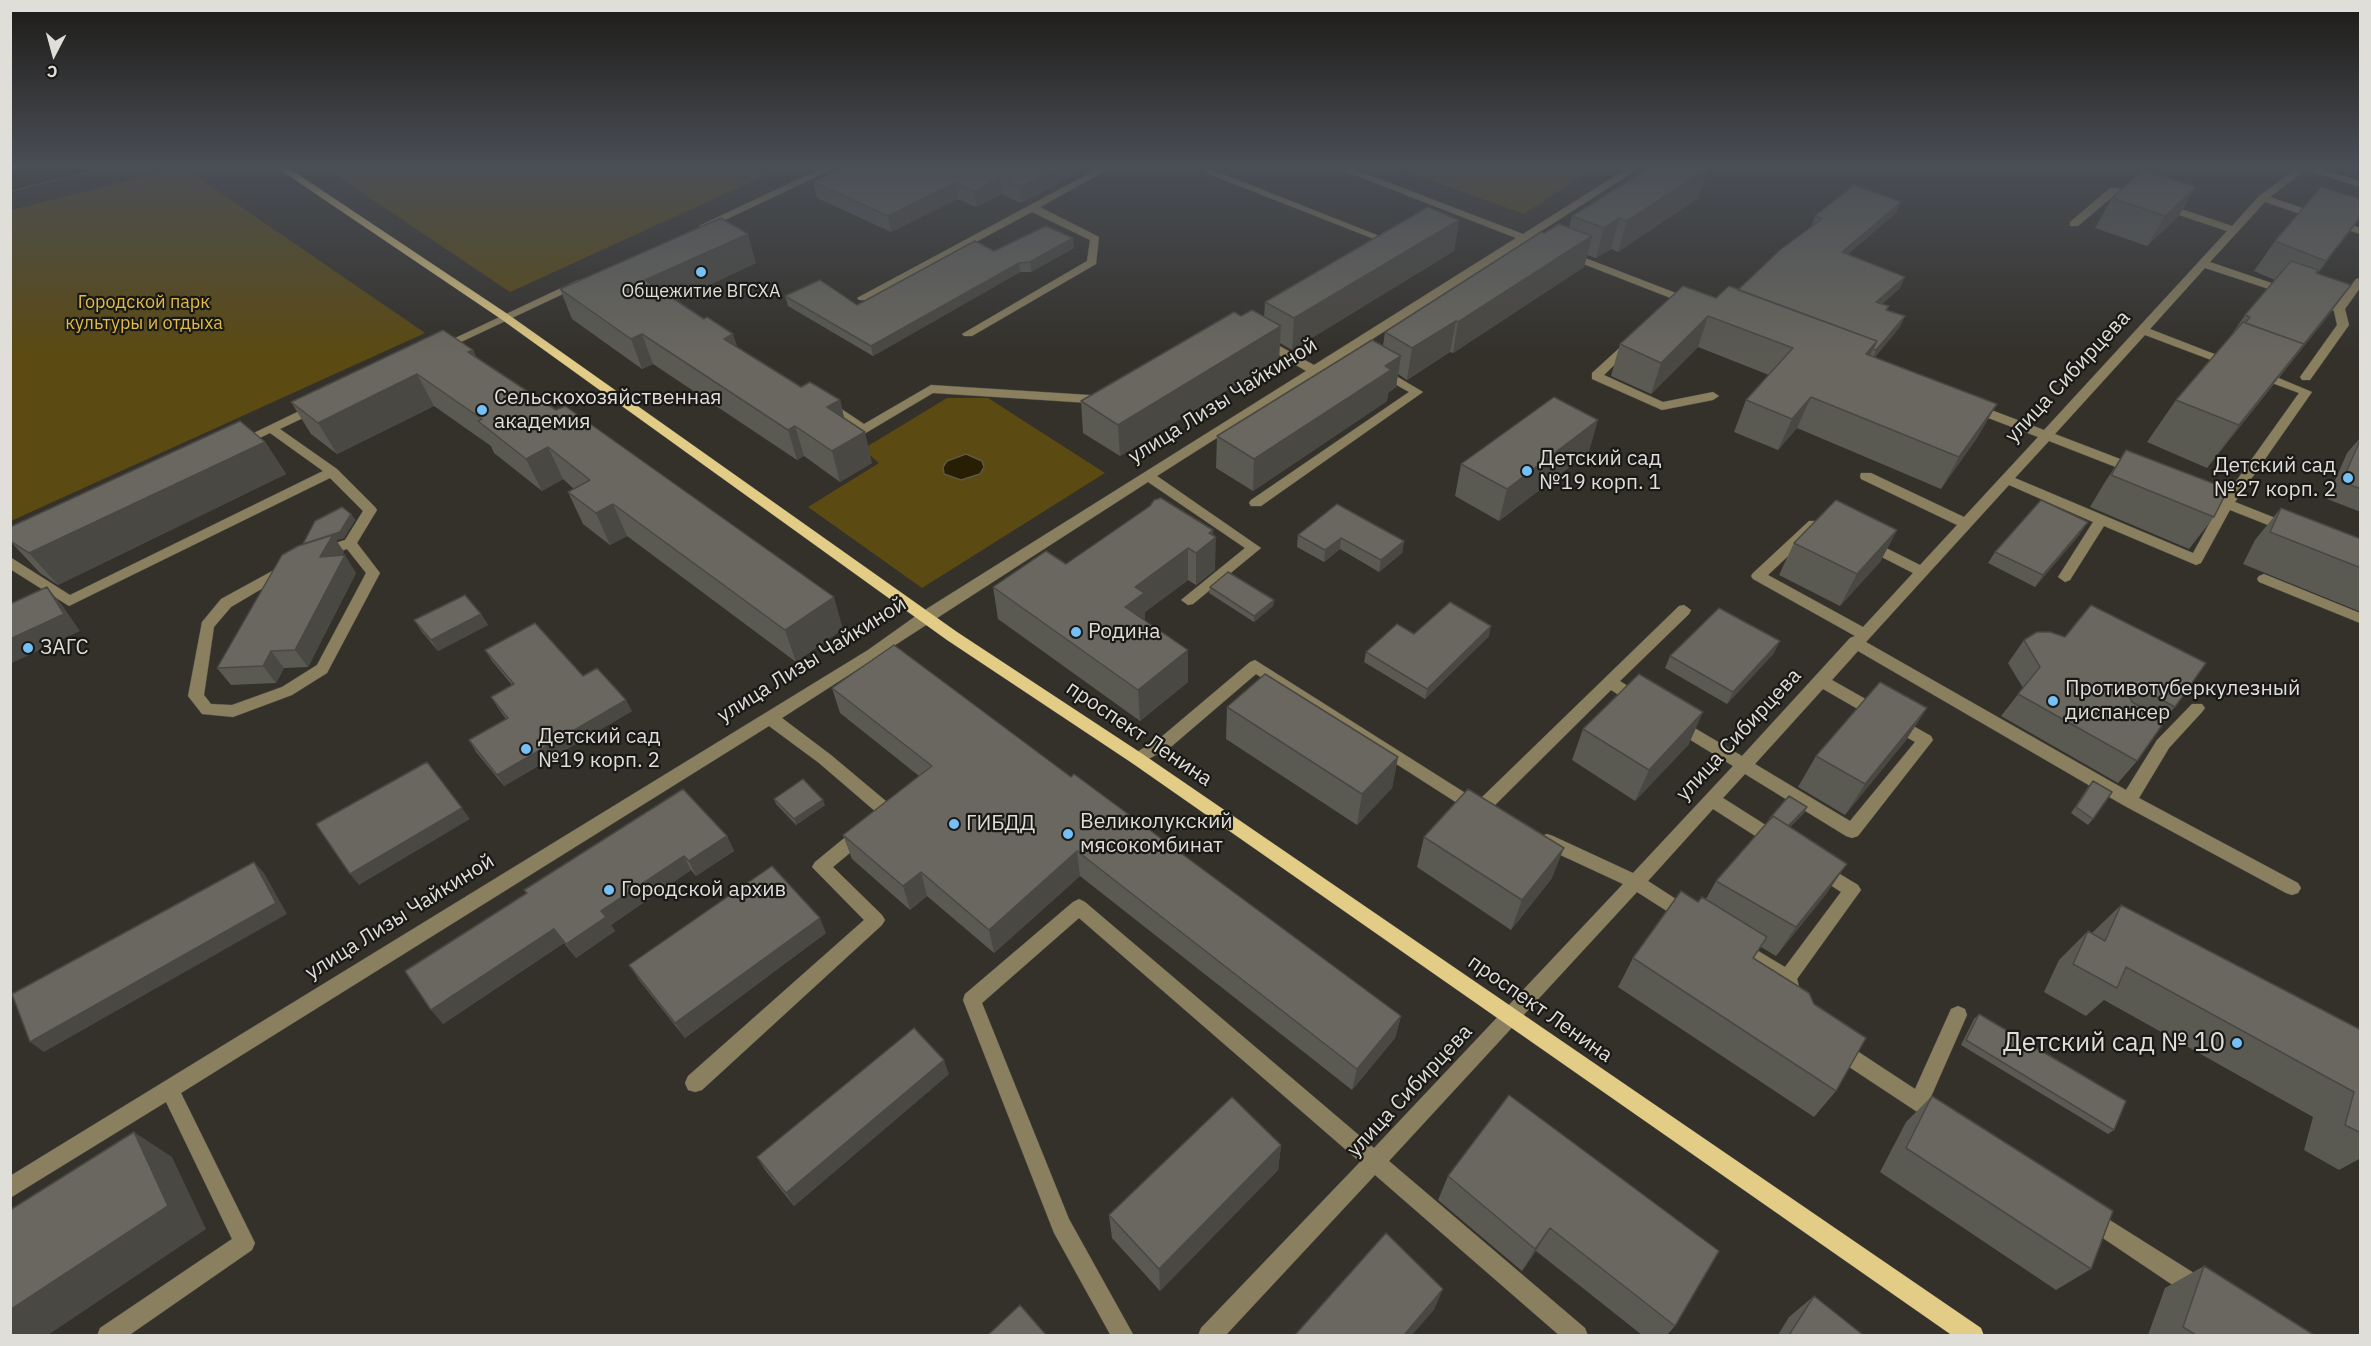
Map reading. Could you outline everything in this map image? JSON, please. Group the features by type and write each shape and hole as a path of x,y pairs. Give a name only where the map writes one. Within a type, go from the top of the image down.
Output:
{"main road":[{"name":"проспект Ленина","path":"375,230 506,317 925,617 1138,759 1973,1335"}],"street":[{"path":"691,232 696,230"},
{"path":"863,298 992,230"},
{"path":"968,334 1092,262 1095,239 1077,230"},
{"path":"1358,230 1382,239 1363,251"},
{"path":"1504,230 1541,244"},
{"name":"улица Лизы Чайкиной","path":"10,1188 873,654 925,617 1315,371 1357,357 1539,230"},
{"name":"улица Сибирцева","path":"1209,1335 1511,1017 1922,572 2233,230"},
{"path":"1559,251 1675,301 1700,305"},
{"path":"2202,263 2339,309"},
{"path":"432,352 593,277"},
{"path":"2339,309 2361,281"},
{"path":"2307,376 2343,326 2339,309"},
{"path":"2005,479 2196,560 2227,504 2306,392 2142,330"},
{"path":"1248,332 1315,371"},
{"path":"1637,337 1596,376 1662,406 1713,396"},
{"path":"1256,503 1417,392 1357,357"},
{"path":"814,397 864,430 931,389 1120,401"},
{"path":"227,448 335,398"},
{"path":"1958,402 2153,476"},
{"path":"271,428 332,472 370,510 350,543 299,561 226,603 207,626 196,696 207,710 233,711 287,690 322,669 373,573 350,543"},
{"path":"10,562 69,602 332,472"},
{"path":"1866,476 1965,523"},
{"path":"1149,477 1254,548 1188,600"},
{"path":"2195,492 2305,534"},
{"path":"1829,525 1819,519 1758,576 2129,800 2292,888"},
{"path":"2065,577 2101,520"},
{"path":"1860,540 1922,572"},
{"path":"2264,579 2361,618"},
{"path":"1479,810 1683,610"},
{"path":"1138,759 1166,742 1255,666 1479,810 1500,819"},
{"path":"1666,718 1852,831 1925,740 1820,680"},
{"path":"1610,682 1648,706"},
{"path":"2129,800 2163,744 2197,708"},
{"path":"695,1083 876,920 820,867 887,812 825,759 769,717"},
{"path":"2145,734 2163,744"},
{"path":"1711,799 1852,890 1787,978"},
{"path":"1531,834 1635,882 1706,927"},
{"path":"1123,1335 1061,1226 972,1000 1079,907 1577,1335"},
{"path":"1726,939 1787,978 1798,1015"},
{"path":"1919,1103 1958,1016"},
{"path":"1821,1037 1958,1129"},
{"path":"108,1335 245,1242 169,1088"},
{"path":"2068,1203 2213,1298"}],"green space":[{"name":"Городской парк культуры и отдыха","path":"11,230 275,230 425,333 11,521"},
{"path":"417,230 646,230 510,292"},
{"path":"947,398 988,398 1105,473 922,588 808,507 879,463 863,449"}],"shaded area":[{"path":"966,454 982,461 984,467 980,474 961,480 944,474 943,467 947,461"}],"building":[{"path":"694,230 741,230 748,234 645,280 704,319 707,317 733,334 724,339 801,387 810,382 840,400 827,407 865,432 832,451 795,426 788,430 642,334 631,339 560,289"},
{"path":"1038,230 1055,230 1073,238 1030,262 1019,263 871,346 785,296 820,280 857,305 975,241 994,251"},
{"path":"1389,230 1442,230 1294,318 1265,302"},
{"path":"1549,230 1575,230 1592,236 1458,322 1456,321 1412,348 1385,332 1541,232"},
{"path":"1807,230 1868,230 1842,252 1905,277 1876,302 1889,306 1886,310 1905,316 1876,350 1873,349 1877,341 1738,290 1780,250"},
{"path":"2285,230 2350,230 2326,261 2275,241"},
{"path":"2291,261 2318,270 2316,273 2351,285 2304,344 2245,323 2250,317 2245,315"},
{"path":"1683,286 1716,298 1729,286 1877,341 1866,354 1997,404 1959,457 1811,397 1792,419 1746,400 1793,348 1708,316 1661,363 1620,344"},
{"path":"1252,310 1281,326 1118,425 1081,401 1234,312 1241,316"},
{"path":"2243,322 2304,344 2239,425 2176,400"},
{"path":"443,330 473,350 468,352 556,410 565,406 834,597 785,630 613,504 596,513 568,492 590,480 548,447 526,459 478,421 482,419 417,374 318,423 291,402"},
{"path":"1372,340 1401,356 1385,366 1391,370 1254,459 1217,436"},
{"path":"1554,397 1598,420 1507,489 1461,464"},
{"path":"240,421 265,442 29,553 10,541 10,527"},
{"path":"2361,438 2361,489 2342,482"},
{"path":"2126,450 2228,489 2214,517 2111,475"},
{"path":"1161,498 1213,530 1209,533 1216,537 1196,553 1188,548 1135,587 1144,593 1125,607 1188,650 1138,690 993,587 1046,551 1066,564 1150,506 1154,500"},
{"path":"1836,500 1897,530 1857,574 1794,543"},
{"path":"2041,500 2088,522 2043,575 1995,552"},
{"path":"1337,504 1404,541 1381,560 1341,538 1325,550 1298,535"},
{"path":"342,507 351,514 340,532 303,544 315,521"},
{"path":"2281,508 2361,539 2361,568 2270,532"},
{"path":"333,535 320,557 345,555 295,650 271,651 263,666 217,668 282,555 298,546"},
{"path":"1228,572 1274,600 1254,616 1210,587"},
{"path":"47,587 64,614 10,639 10,604"},
{"path":"465,595 481,614 431,640 414,620"},
{"path":"1450,602 1491,626 1427,689 1366,652 1397,624 1414,634"},
{"path":"2091,605 2206,663 2175,707 2144,690 2133,689 2128,694 2132,702 2165,721 2137,761 2018,694 2040,667 2024,640 2037,632 2050,632 2065,637"},
{"path":"1719,608 1780,641 1733,692 1670,656"},
{"path":"535,623 583,676 597,668 626,700 497,775 469,740 508,718 491,697 514,684 485,650"},
{"path":"894,645 1071,777 1074,774 1401,1016 1357,1069 1077,851 989,930 921,872 903,886 843,835 932,766 832,688"},
{"path":"1265,674 1398,757 1362,794 1227,707"},
{"path":"1639,674 1703,712 1649,770 1583,729"},
{"path":"1880,682 1927,708 1865,784 1816,756"},
{"path":"427,762 462,808 350,874 316,824"},
{"path":"803,779 823,800 794,819 774,799"},
{"path":"2093,781 2112,792 2093,819 2076,807"},
{"path":"683,789 727,836 689,861 684,856 601,911 606,917 566,944 554,929 431,1010 405,971 527,893 524,890"},
{"path":"1468,789 1564,848 1522,900 1424,837"},
{"path":"1789,796 1807,807 1788,826 1773,816 1770,818"},
{"path":"1773,816 1847,864 1796,927 1716,881"},
{"path":"254,862 276,903 30,1042 12,994"},
{"path":"772,866 820,918 675,1023 629,965"},
{"path":"1681,891 1698,902 1702,897 1767,937 1753,958 1809,993 1814,1004 1866,1038 1836,1091 1633,958"},
{"path":"2121,905 2361,1030 2361,1133 2345,1125 2354,1092 2126,967 2117,988 2073,964 2088,931 2105,941"},
{"path":"1979,1014 2126,1101 2114,1130 1966,1040"},
{"path":"914,1028 944,1060 786,1193 757,1157"},
{"path":"1509,1095 1719,1251 1675,1326 1550,1228 1535,1249 1448,1176"},
{"path":"1932,1096 2113,1211 2091,1269 1906,1148"},
{"path":"1232,1097 1281,1145 1159,1269 1109,1215"},
{"path":"134,1132 168,1206 10,1310 10,1210"},
{"path":"1386,1233 1443,1289 1404,1335 1295,1335"},
{"path":"2204,1266 2314,1335 2196,1335 2183,1327"},
{"path":"1814,1296 1863,1335 1789,1335"},
{"path":"1020,1305 1046,1335 988,1335"}],"place":[{"name":"Общежитие ВГСХА","path":"701,272"},
{"name":"Сельскохозяйственная академия","path":"482,410"},
{"name":"Детский сад №19 корп. 1","path":"1527,471"},
{"name":"Детский сад №27 корп. 2","path":"2348,478"},
{"name":"Родина","path":"1076,632"},
{"name":"ЗАГС","path":"28,648"},
{"name":"Противотуберкулезный диспансер","path":"2053,701"},
{"name":"Детский сад №19 корп. 2","path":"526,749"},
{"name":"ГИБДД","path":"954,824"},
{"name":"Великолукский мясокомбинат","path":"1068,834"},
{"name":"Городской архив","path":"609,890"},
{"name":"Детский сад № 10","path":"2237,1043"}]}
